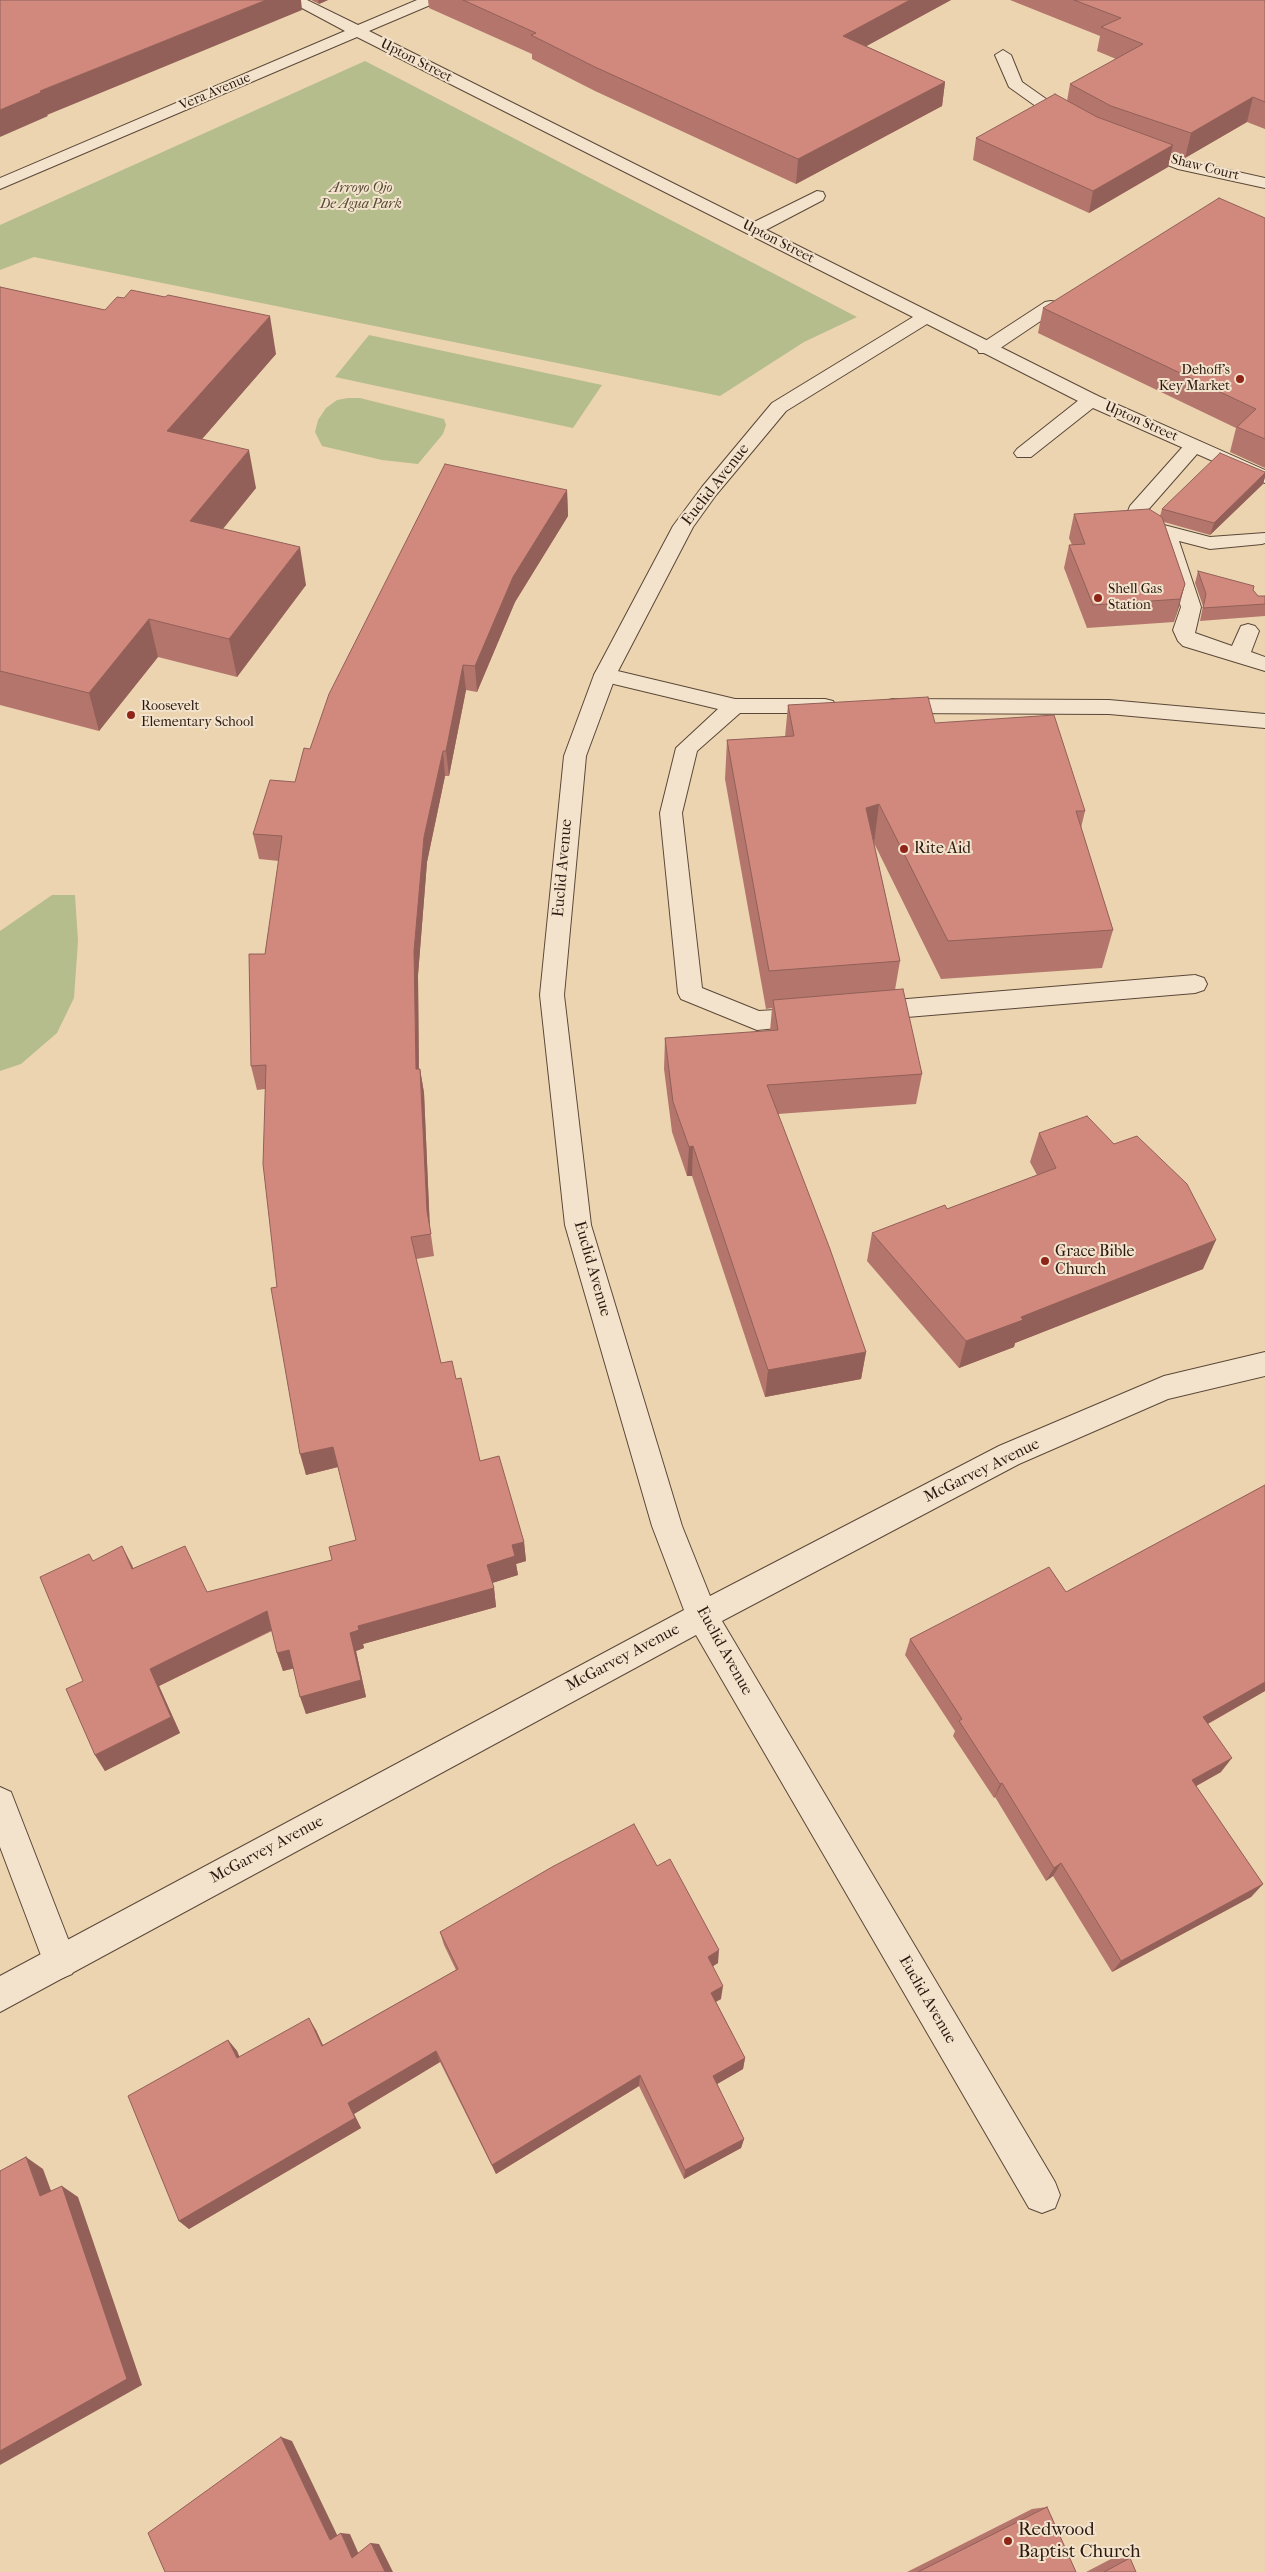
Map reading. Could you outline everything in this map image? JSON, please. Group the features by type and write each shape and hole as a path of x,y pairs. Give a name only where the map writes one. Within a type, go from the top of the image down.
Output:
{"street":[{"name":"Upton Street","path":"295,0 1091,400 1265,477"},
{"name":"Vera Avenue","path":"0,184 430,0"},
{"path":"1003,55 1015,84 1043,104 1083,126"},
{"name":"Shaw Court","path":"1118,141 1184,165 1265,182"},
{"path":"754,229 817,196"},
{"path":"986,348 1051,306"},
{"name":"Euclid Avenue","path":"925,318 779,407 709,491 683,526 605,675 575,756 552,995 578,1225 667,1526 702,1616 1042,2195"},
{"path":"1024,453 1091,400"},
{"path":"1194,446 1137,510 1136,516 1140,521 1161,530 1210,543 1264,539"},
{"path":"1161,530 1167,536 1191,607 1184,630 1185,636 1191,641 1265,664"},
{"path":"1239,656 1248,631"},
{"path":"605,675 735,706 842,706"},
{"path":"735,706 687,748 671,813 690,993 757,1021 1195,984"},
{"path":"871,706 1110,707 1265,721"},
{"name":"McGarvey Avenue","path":"0,1995 702,1616 1009,1456 1164,1388 1265,1364"},
{"path":"0,1803 60,1962"}],"green space":[{"name":"Arroyo Ojo De Agua Park","path":"365,61 857,317 804,342 720,396 34,257 0,270 0,225"},
{"path":"369,335 602,385 573,428 335,377"},
{"path":"360,398 444,419 446,425 443,434 418,464 382,460 322,446 315,432 318,420 326,408 337,400"},
{"path":"52,895 75,895 78,941 74,998 57,1033 21,1064 0,1071 0,931"}],"building":[{"path":"0,0 266,0 40,91 42,92 0,110"},
{"path":"463,0 910,0 843,36 945,82 798,159 595,67 531,35 536,33"},
{"path":"1074,0 1265,0 1265,102 1253,97 1191,133 1111,106 1070,84 1143,44 1101,27 1121,18"},
{"path":"1055,94 1097,117 1173,145 1093,191 976,138"},
{"path":"1219,198 1265,218 1265,439 1237,427 1256,409 1043,308"},
{"path":"0,287 105,310 117,297 124,298 131,290 165,297 168,295 270,316 167,431 249,450 190,521 300,547 229,639 149,619 89,693 0,671"},
{"path":"1220,453 1265,473 1214,523 1162,509"},
{"path":"445,464 567,490 513,577 475,666 463,665 446,751 443,751 424,837 414,951 416,1069 420,1069 427,1211 431,1234 411,1237 441,1363 452,1361 456,1379 461,1378 480,1461 499,1456 524,1542 512,1545 515,1556 487,1565 494,1588 358,1626 359,1630 350,1633 361,1680 300,1697 289,1650 277,1653 267,1611 150,1669 171,1717 95,1755 66,1689 83,1681 40,1577 89,1554 93,1561 122,1546 132,1569 185,1546 207,1592 332,1560 329,1547 356,1540 333,1447 300,1454 271,1288 277,1287 263,1164 266,1065 251,1066 249,954 265,954 282,836 253,834 270,780 295,782 304,748 310,749 329,694"},
{"path":"1149,509 1162,517 1185,584 1180,599 1093,605 1069,545 1085,544 1074,514"},
{"path":"1198,571 1254,586 1253,590 1258,596 1265,596 1265,604 1203,608 1206,594"},
{"path":"928,697 935,723 1054,715 1085,811 1076,811 1113,930 948,941 879,804 866,808 900,961 769,971 727,740 794,736 788,705"},
{"path":"903,989 922,1074 767,1085 830,1249 866,1352 768,1370 693,1146 689,1147 673,1102 665,1038 778,1030 773,1000"},
{"name":"Grace Bible Church","path":"1087,1116 1114,1144 1137,1136 1187,1184 1216,1240 1021,1317 1023,1320 966,1341 872,1233 945,1205 947,1209 1056,1168 1039,1133"},
{"path":"1265,1485 1265,1682 1203,1717 1232,1758 1192,1780 1263,1884 1121,1961 1061,1863 1054,1868 1002,1783 1000,1784 959,1721 962,1719 910,1639 1049,1567 1066,1592"},
{"path":"634,1824 657,1866 670,1859 719,1950 708,1957 723,1986 711,1993 745,2058 713,2076 744,2139 685,2170 640,2075 492,2165 436,2051 348,2103 355,2118 179,2221 128,2096 228,2040 237,2058 309,2018 322,2046 458,1969 440,1932 552,1867"},
{"path":"26,2157 40,2196 62,2186 127,2379 0,2451 0,2171"},
{"path":"281,2437 330,2540 341,2533 352,2558 371,2543 385,2572 165,2572 148,2533"},
{"name":"Redwood Baptist Church","path":"1047,2507 1076,2572 918,2572"},
{"path":"1130,2558 1136,2572 1104,2572"}],"place":[{"name":"Dehoff's Key Market","path":"1240,379"},
{"name":"Shell Gas Station","path":"1098,598"},
{"name":"Roosevelt Elementary School","path":"131,715"},
{"name":"Rite Aid","path":"904,849"},
{"name":"Grace Bible Church","path":"1045,1261"},
{"name":"Redwood Baptist Church","path":"1008,2541"}]}
